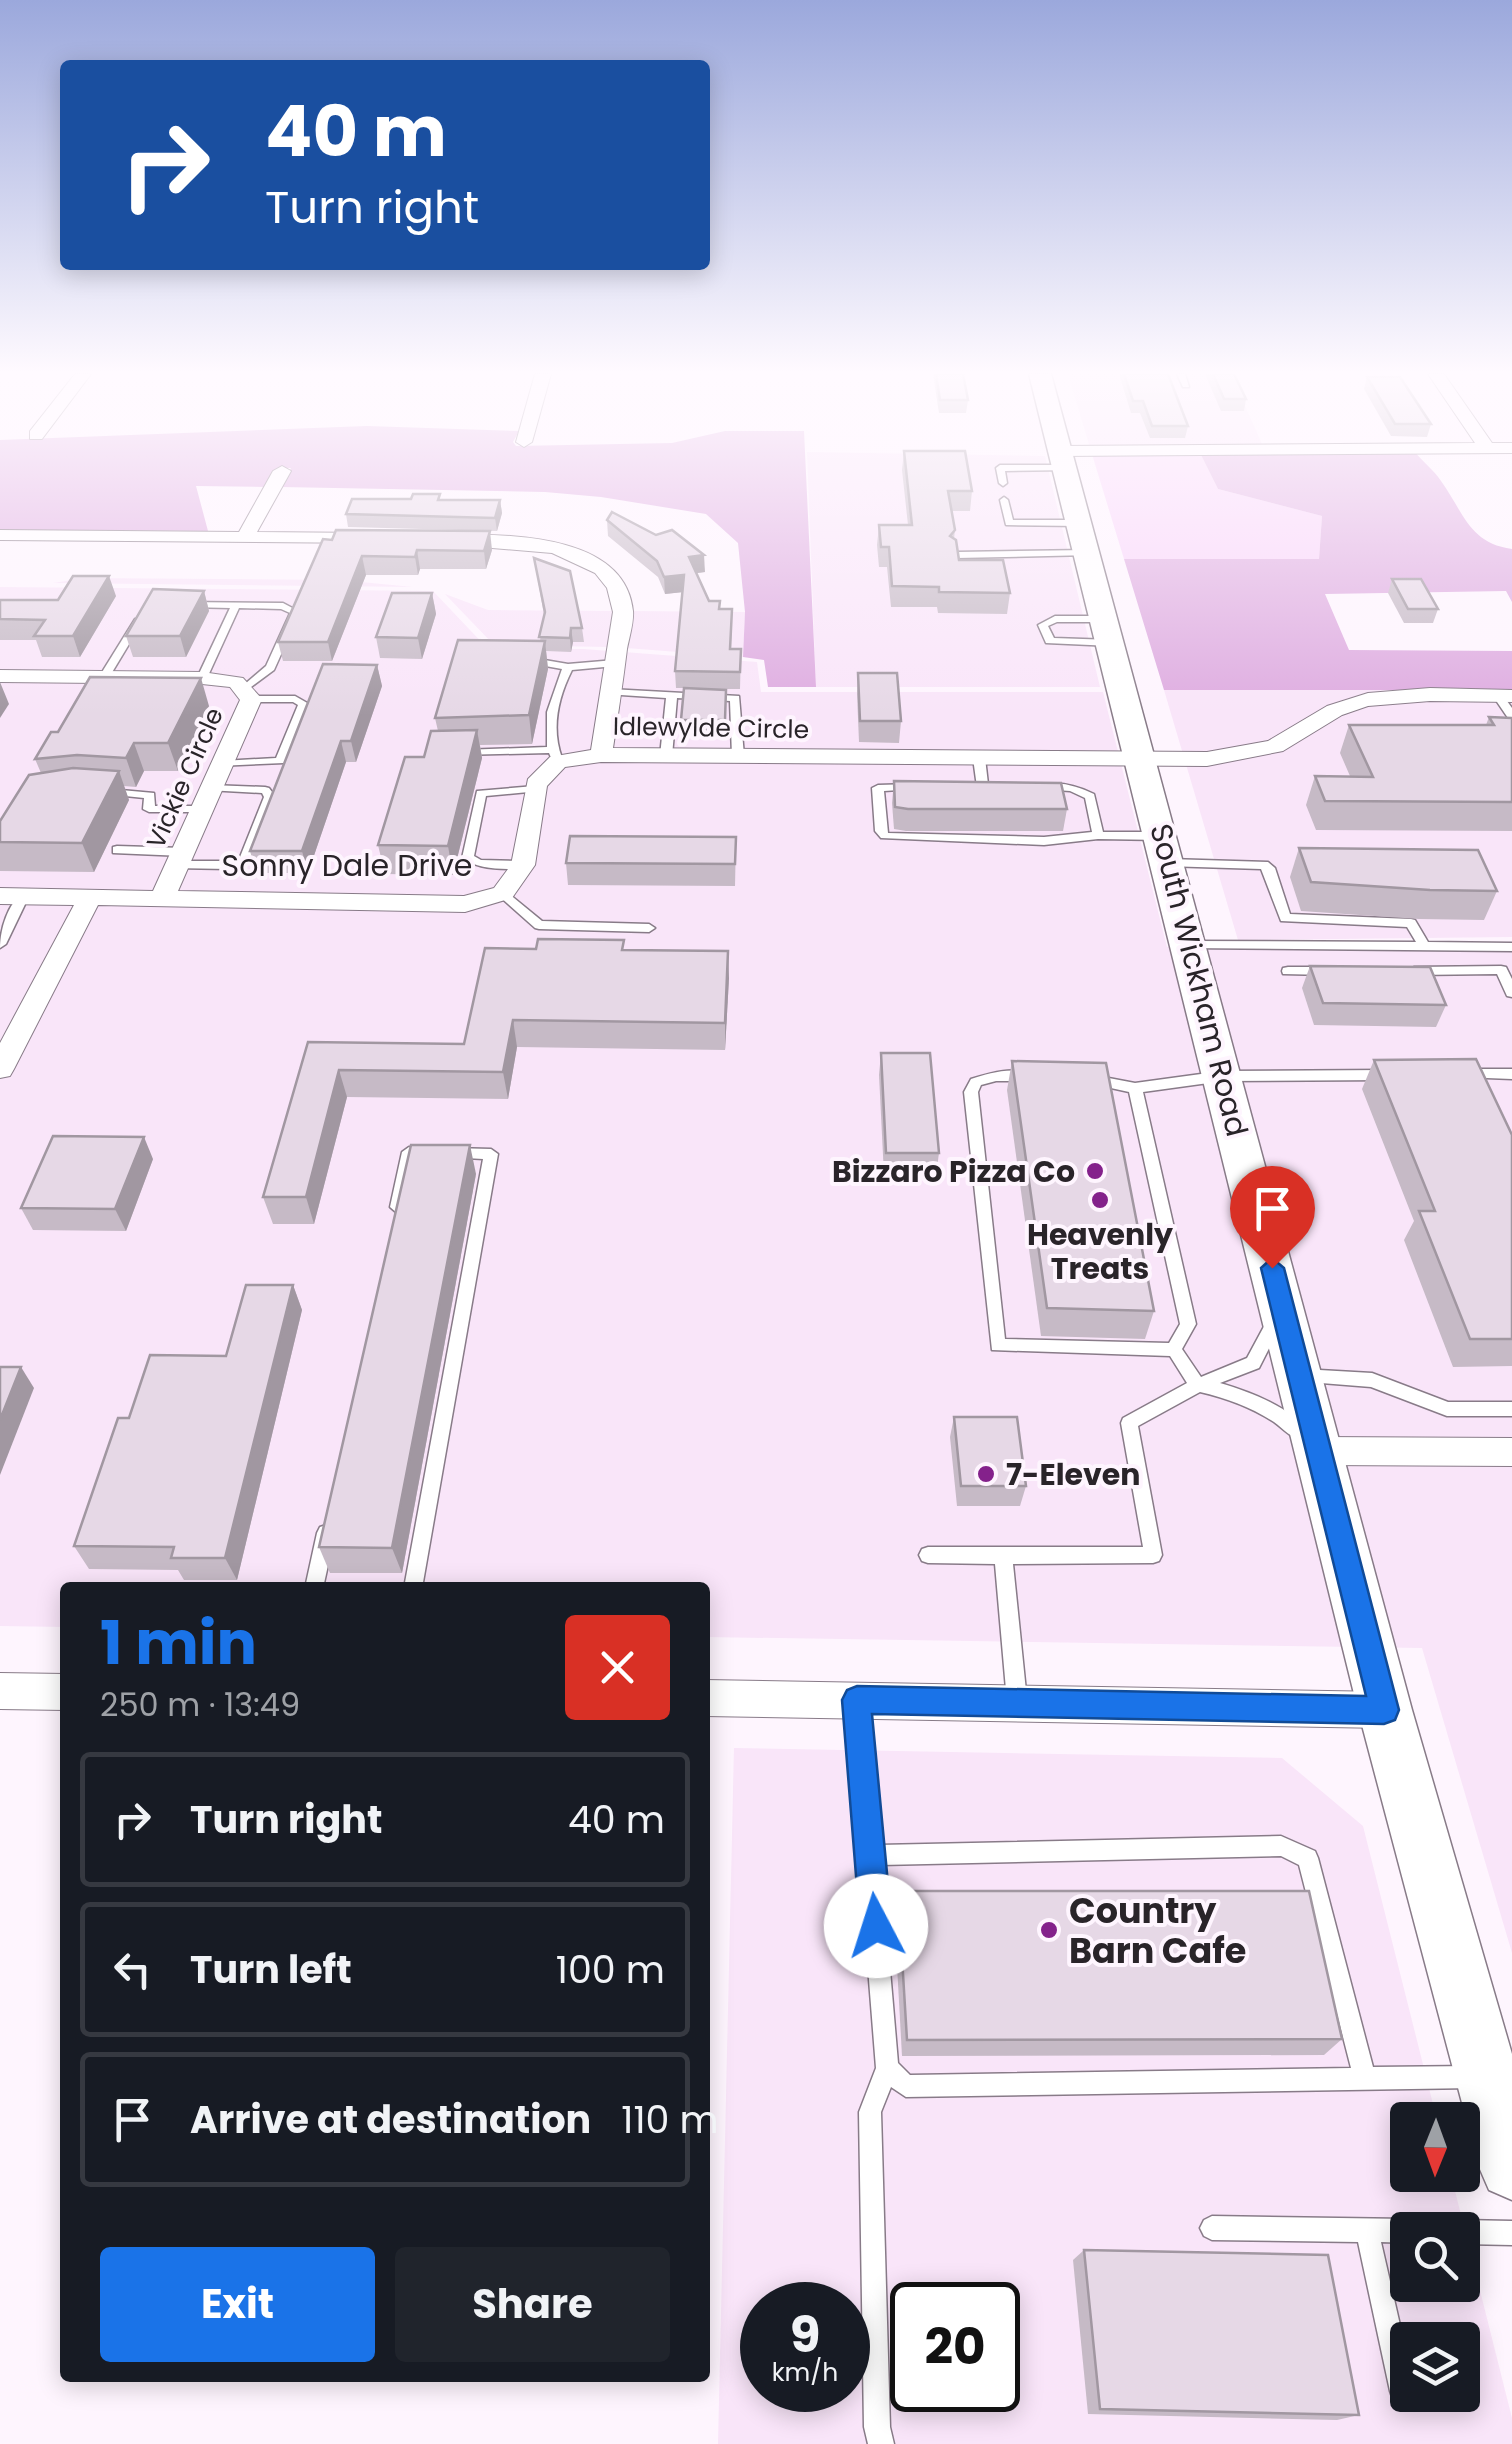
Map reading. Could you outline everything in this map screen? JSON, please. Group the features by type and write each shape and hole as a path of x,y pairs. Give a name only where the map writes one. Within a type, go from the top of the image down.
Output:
{"main road":[{"name":"South Wickham Road","path":"1071,488 1384,1710 1494,2057 1512,2167"}],"street":[{"path":"245,537 273,488"},
{"path":"0,534 392,539"},
{"name":"Idlewylde Circle","path":"430,539 514,540 566,550 603,568 621,590 623,612 601,755 1206,758 1260,751 1294,738 1328,711 1354,702 1505,696"},
{"name":"Vickie Circle","path":"0,676 202,678 236,682 246,694 222,764 163,898"},
{"path":"535,789 555,756 601,755"},
{"name":"Sonny Dale Drive","path":"12,896 466,904 503,893 522,865 535,789"},
{"path":"0,1069 7,1041 90,897"},
{"path":"1319,1451 1512,1452"},
{"path":"0,1691 60,1692"},
{"path":"710,1698 1384,1710"}],"lane":[{"path":"1004,500 1009,523 1080,522"},
{"path":"957,555 1088,553"},
{"path":"168,603 283,606 295,612 270,668 246,694"},
{"path":"202,678 236,605"},
{"path":"104,677 142,614"},
{"path":"1055,619 1108,631 1050,641 1043,625 1055,619"},
{"path":"512,660 545,661 568,667 615,663"},
{"path":"448,754 555,756 549,741 559,685 568,667"},
{"path":"610,692 735,698 738,756"},
{"path":"222,764 280,760 304,704 295,699 246,694"},
{"path":"666,756 672,694"},
{"path":"1505,696 1512,716"},
{"path":"979,758 983,787"},
{"path":"923,787 878,788 882,834 906,839 1044,841 1098,835 1264,865 1269,868 1285,918 1410,923 1424,946"},
{"path":"963,787 1020,787"},
{"path":"1038,787 1072,788 1090,796 1098,835"},
{"path":"522,865 479,863 468,858 480,793 535,789"},
{"path":"99,792 150,795 148,809 265,790 270,797 245,859 228,866 117,850"},
{"path":"503,893 539,926 649,928"},
{"path":"0,944 12,896"},
{"path":"1190,945 1512,947"},
{"path":"1402,946 1414,971"},
{"path":"1396,971 1502,970 1512,993"},
{"path":"1288,971 1342,971"},
{"path":"1455,1074 1512,1074"},
{"path":"1080,1079 1135,1088 1224,1076 1397,1075"},
{"path":"1043,1076 996,1076 976,1082 971,1092 998,1345 1174,1350"},
{"path":"1135,1088 1188,1324 1174,1350"},
{"path":"394,1220 409,1152 491,1154 414,1582"},
{"path":"928,1555 1154,1555 1129,1423 1198,1385 1253,1363 1282,1306"},
{"path":"1174,1350 1198,1385 1260,1404 1285,1420 1319,1451"},
{"path":"1300,1376 1372,1380 1447,1409 1512,1409"},
{"path":"315,1582 330,1512"},
{"path":"1003,1556 1016,1701"},
{"path":"857,1700 887,2068 870,2112 877,2427 882,2444"},
{"path":"870,1854 1281,1846 1308,1858 1365,2078"},
{"path":"887,2068 906,2086 1365,2078 1494,2057"},
{"path":"1212,2228 1390,2232"},
{"path":"1368,2231 1390,2335"},
{"path":"1480,2232 1512,2233"}],"shaded area":[{"path":"0,488 197,488 208,531 0,530"},
{"path":"337,488 807,488 816,687 768,687 764,660 743,657 745,612 738,543 706,514 545,492"},
{"path":"808,488 1053,488 1100,687 816,687"},
{"path":"1102,488 1218,488 1322,516 1319,559 1124,559"},
{"path":"1445,488 1477,533 1498,546 1512,549 1512,602 1506,591 1325,594 1349,650 1512,651 1512,690 1164,690 1124,559 1319,559 1322,516 1218,489"},
{"path":"85,578 340,580 413,587 53,583"},
{"path":"0,587 433,591 489,650 583,649 757,662 761,692 1103,692 1167,947 1512,944 1512,1953 1422,1648 710,1637 710,1582 60,1582 60,1627 0,1626"},
{"path":"445,594 488,610 614,611 609,647 494,645"},
{"path":"632,611 745,612 743,657 626,648"},
{"path":"1164,690 1512,690 1512,937 1238,940"},
{"path":"734,1748 1282,1758 1363,1826 1432,2102 1390,2102 1390,2192 1455,2192 1460,2212 1390,2212 1390,2302 1480,2302 1480,2291 1512,2418 1512,2444 718,2444"}],"building":[{"path":"908,488 971,488 948,491 955,530 950,536 956,540 959,560 1003,560 1010,593 939,592 939,587 892,586 889,547 881,547 879,525 912,525"},
{"path":"413,494 440,494 438,500 500,500 495,518 346,514 352,499 411,499"},
{"path":"612,512 656,535 672,530 704,555 689,557 709,601 720,601 719,609 732,609 730,649 741,649 740,672 675,671 684,575 664,577 657,561 607,520"},
{"path":"336,530 490,531 484,551 417,550 415,557 362,556 328,642 278,642 323,539 332,540"},
{"path":"534,558 570,571 582,628 571,628 570,638 539,637 545,612"},
{"path":"73,576 109,576 73,636 34,636 45,620 0,619 0,600 58,600"},
{"path":"1392,579 1421,579 1438,609 1408,609"},
{"path":"153,589 204,591 180,636 126,636"},
{"path":"392,593 432,593 418,638 376,637"},
{"path":"458,640 545,641 529,715 435,718"},
{"path":"323,664 377,665 351,741 341,741 302,851 250,851"},
{"path":"858,673 897,673 901,721 860,721"},
{"path":"90,677 201,678 168,743 134,743 126,758 77,755 35,759 51,732 58,732"},
{"path":"684,688 726,690 725,720 681,720"},
{"path":"1489,717 1512,718 1512,802 1325,801 1315,776 1373,777 1349,725 1494,725"},
{"path":"477,730 448,846 378,845 405,757 424,757 431,731"},
{"path":"73,768 119,771 82,843 0,842 0,821 29,775"},
{"path":"894,781 1061,783 1067,809 895,807"},
{"path":"570,836 736,837 735,864 566,863"},
{"path":"1299,848 1478,850 1497,891 1311,882"},
{"path":"538,939 624,940 622,950 728,951 725,1023 513,1020 503,1072 339,1070 306,1197 263,1197 308,1042 464,1044 485,948 536,949"},
{"path":"1310,966 1430,967 1446,1005 1323,1003"},
{"path":"881,1053 930,1053 939,1153 886,1153"},
{"path":"1476,1059 1512,1135 1512,1339 1470,1339 1419,1211 1435,1211 1374,1060"},
{"path":"1012,1061 1106,1063 1154,1311 1047,1308"},
{"path":"53,1136 144,1137 115,1209 21,1208"},
{"path":"411,1145 470,1145 392,1548 319,1547"},
{"path":"246,1285 293,1285 225,1558 171,1558 174,1547 74,1546 118,1418 129,1418 150,1355 226,1356"},
{"path":"0,1367 21,1367 0,1420"},
{"path":"954,1417 1017,1417 1026,1486 961,1486"},
{"path":"898,1891 1309,1891 1342,2039 907,2040"},
{"path":"1084,2250 1328,2255 1359,2415 1100,2409"}],"place":[{"name":"Bizzaro Pizza Co","path":"1095,1171"},
{"name":"Heavenly Treats","path":"1100,1200"},
{"name":"7-Eleven","path":"986,1474"},
{"name":"Country Barn Cafe","path":"1049,1930"}],"route":[{"path":"876,1926 857,1700 1384,1710 1272,1268"}]}
